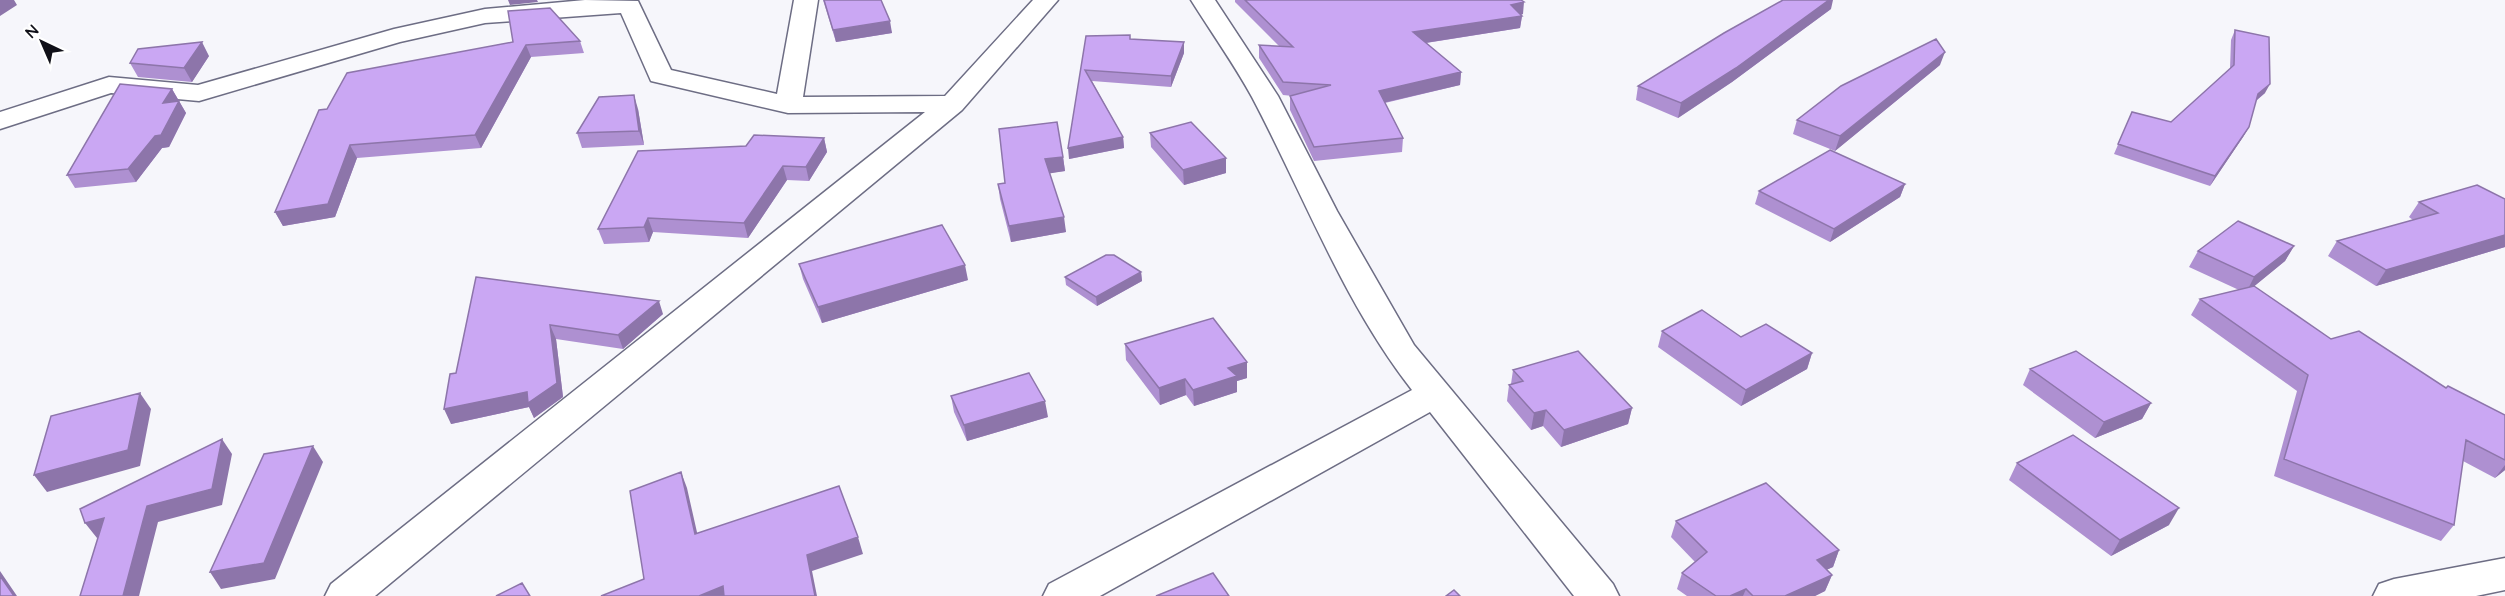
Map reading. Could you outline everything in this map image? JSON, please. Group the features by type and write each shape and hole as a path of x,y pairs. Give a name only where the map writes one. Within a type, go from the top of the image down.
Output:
{"street":[{"path":"788,105 806,0"},
{"path":"346,596 952,104 1046,0"},
{"path":"1203,0 1265,96 1322,211 1400,351 1598,596"},
{"path":"0,121 109,85 199,93 394,36 485,16 598,6 630,6 660,75 788,105 952,104"},
{"path":"1064,596 1436,393"},
{"path":"2394,596 2505,574"}],"building":[{"path":"824,0 881,0 890,21 833,30"},
{"path":"1245,0 1521,0 1524,2 1511,5 1522,16 1413,32 1461,72 1379,91 1403,138 1314,147 1290,96 1331,85 1283,82 1259,45 1293,47"},
{"path":"1783,0 1829,0 1736,68 1681,103 1638,86 1724,33"},
{"path":"550,8 580,41 526,45 475,135 350,145 328,204 275,212 319,110 327,109 347,73 513,42 508,11"},
{"path":"2235,30 2269,37 2270,84 2258,94 2249,127 2215,176 2118,144 2132,112 2171,122 2234,65"},
{"path":"1130,35 1130,39 1184,42 1171,76 1085,70 1123,137 1068,148 1086,36"},
{"path":"1936,39 1945,52 1840,136 1797,120 1841,86"},
{"path":"202,42 184,68 130,63 138,49"},
{"path":"120,84 172,89 163,103 179,101 161,135 155,136 128,169 67,175"},
{"path":"634,95 639,131 577,133 599,97"},
{"path":"1057,122 1063,157 1045,159 1064,217 1009,226 998,184 1005,183 999,129"},
{"path":"1191,122 1226,158 1183,170 1150,133"},
{"path":"754,135 824,138 806,167 783,166 744,223 648,218 644,227 598,229 638,151 746,146"},
{"path":"1830,150 1905,184 1834,229 1759,191"},
{"path":"2477,185 2505,199 2505,235 2386,270 2337,241 2438,213 2419,202"},
{"path":"2238,221 2294,246 2254,277 2198,251"},
{"path":"942,225 965,265 818,307 799,264"},
{"path":"1106,255 1114,255 1141,272 1096,297 1065,277"},
{"path":"476,277 659,301 618,335 550,325 557,383 528,403 527,392 444,409 450,374 456,373"},
{"path":"2254,286 2331,339 2359,331 2446,388 2448,386 2505,415 2505,460 2466,440 2454,525 2284,459 2308,375 2200,299"},
{"path":"1702,310 1741,337 1766,324 1812,353 1746,390 1662,331"},
{"path":"1213,318 1247,362 1228,368 1237,376 1193,390 1185,379 1159,388 1125,344"},
{"path":"1578,351 1632,408 1564,430 1546,410 1534,413 1509,385 1523,381 1513,370"},
{"path":"2076,351 2151,403 2104,422 2030,369"},
{"path":"1029,373 1045,401 964,425 951,396"},
{"path":"140,393 128,450 34,475 51,416"},
{"path":"2073,435 2179,508 2120,540 2017,463"},
{"path":"222,439 212,489 147,506 123,596 80,596 104,518 85,523 80,509"},
{"path":"313,446 264,563 210,572 264,454"},
{"path":"681,472 695,534 839,486 858,537 807,555 815,596 724,596 723,586 699,596 601,596 644,579 630,491"},
{"path":"1766,483 1839,550 1817,560 1832,575 1785,596 1753,596 1746,589 1730,596 1716,596 1682,573 1707,552 1676,521"},
{"path":"1213,573 1229,596 1156,596"},
{"path":"0,576 14,596 0,596"},
{"path":"522,583 530,596 496,596"},
{"path":"1454,590 1460,596 1446,596"}]}
